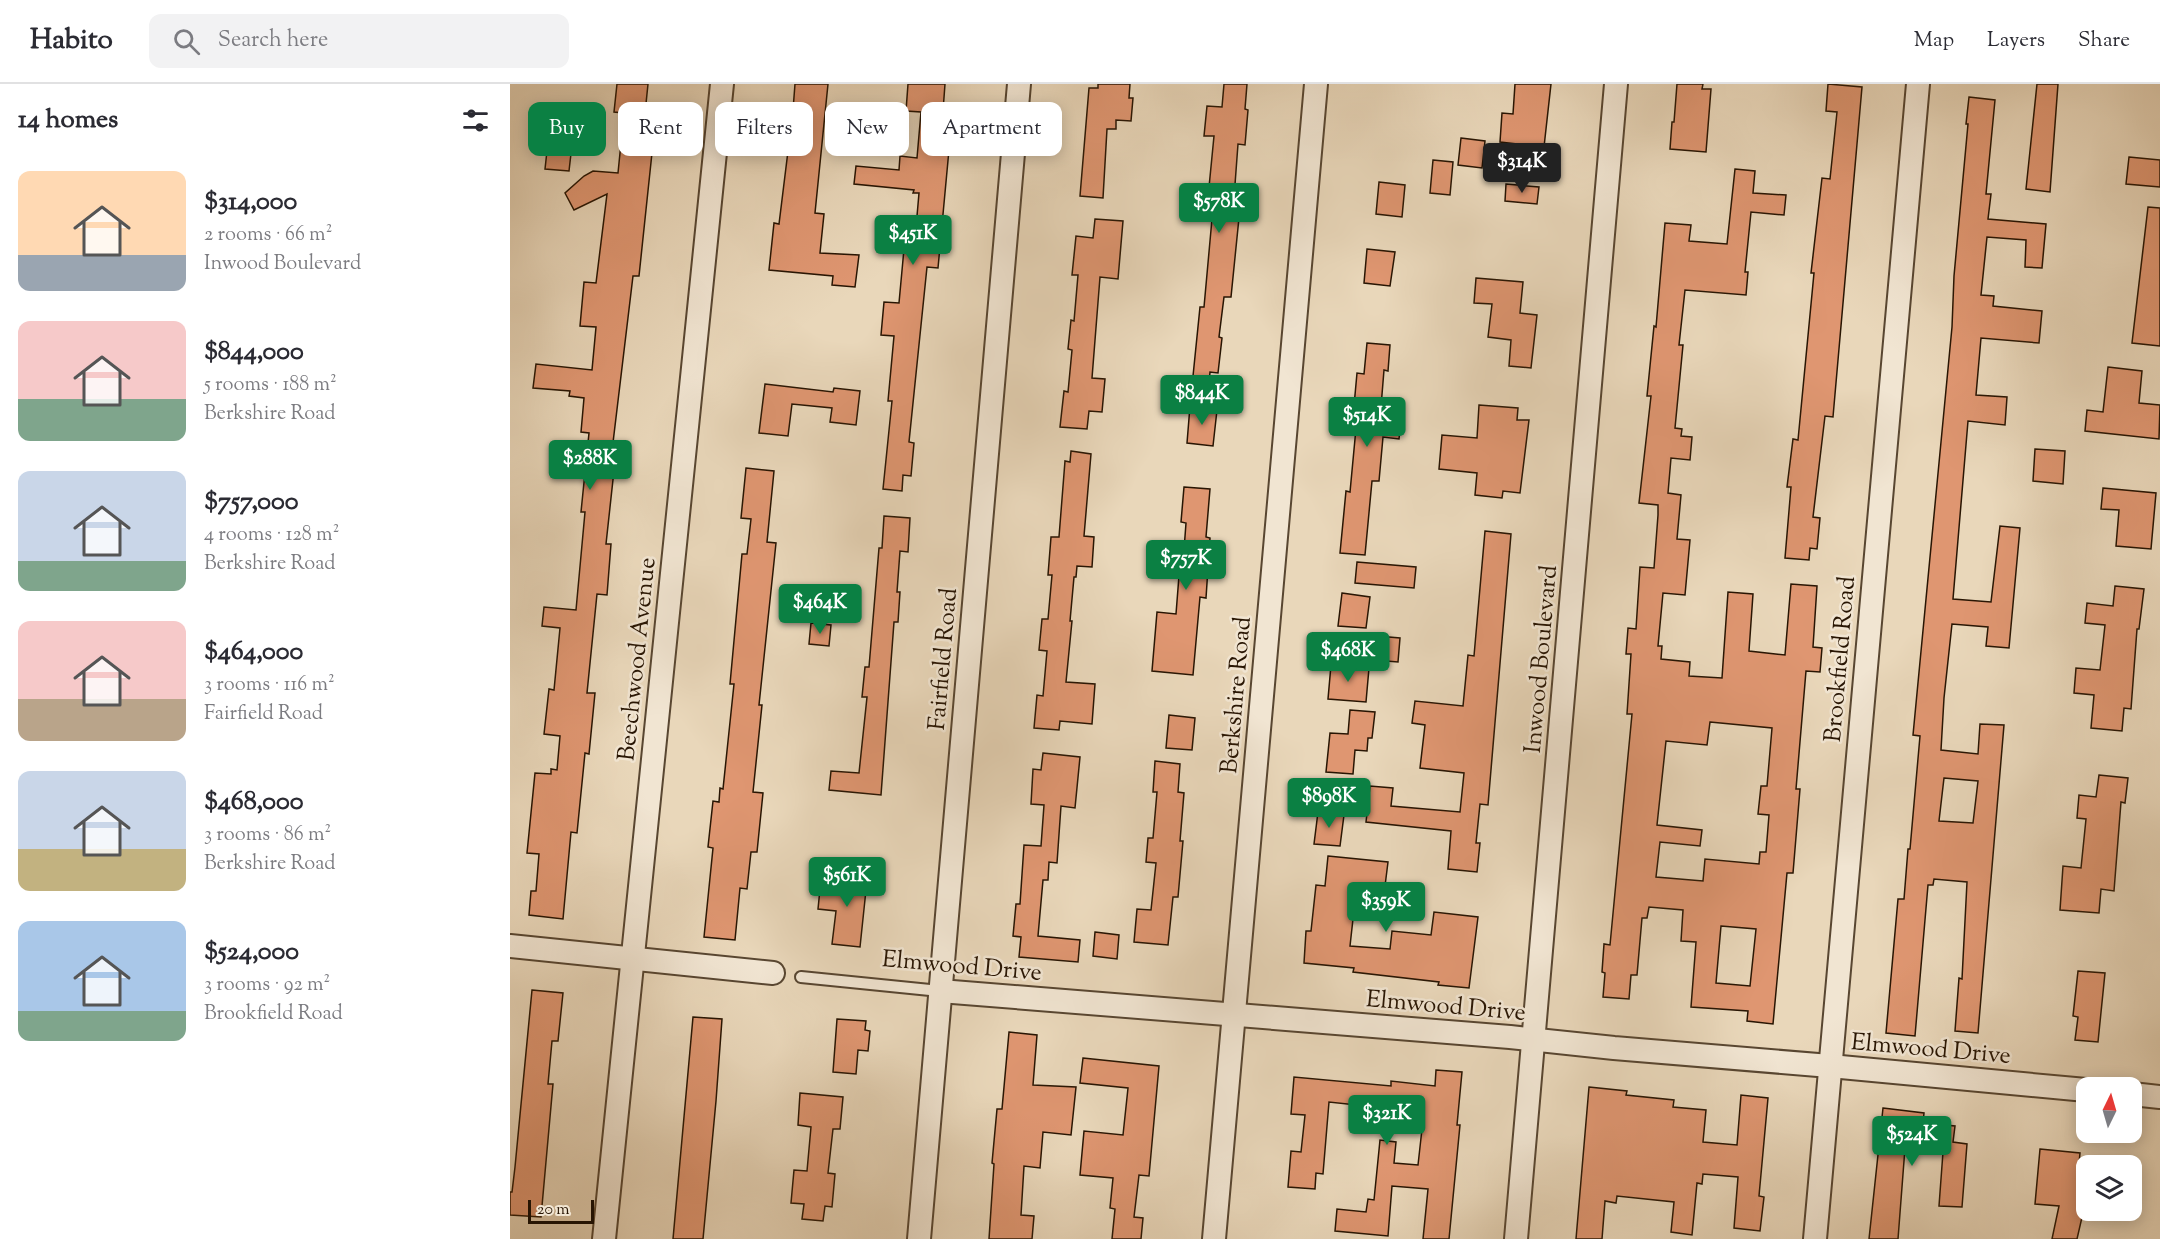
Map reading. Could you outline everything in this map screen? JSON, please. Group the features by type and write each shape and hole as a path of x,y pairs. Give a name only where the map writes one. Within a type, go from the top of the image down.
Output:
{"street":[{"name":"Beechwood Avenue","path":"604,1239 722,84"},
{"name":"Fairfield Road","path":"919,1239 1019,84"},
{"name":"Berkshire Road","path":"1214,1239 1316,84"},
{"name":"Inwood Boulevard","path":"1516,1239 1616,84"},
{"name":"Brookfield Road","path":"1815,1239 1918,84"},
{"path":"510,946 773,973"},
{"name":"Elmwood Drive","path":"940,991 1534,1039 2076,1089"},
{"path":"2142,1095 2160,1097"}],"lane":[{"name":"Elmwood Drive","path":"801,977 940,991"}],"building":[{"path":"617,84 648,84 646,102 618,102 618,112 614,112"},
{"path":"795,84 828,84 815,213 824,214 820,253 859,255 855,287 832,285 833,276 769,270 774,223 779,224 787,156 813,156 813,102 794,102"},
{"path":"908,84 945,84 944,102 921,102 921,112 909,111 909,102 907,102"},
{"path":"1098,84 1130,84 1129,98 1133,98 1131,121 1116,120 1116,129 1107,129 1103,198 1080,196 1089,88 1098,88"},
{"path":"1224,84 1247,84 1245,109 1248,110 1245,145 1238,144 1234,198 1241,198 1231,297 1224,297 1219,337 1222,338 1218,373 1210,372 1207,406 1182,404 1184,385 1192,386 1200,307 1204,307 1212,219 1206,218 1214,136 1204,136 1207,106 1222,107"},
{"path":"1515,84 1551,84 1544,147 1500,142 1502,113 1513,114"},
{"path":"1677,84 1703,84 1702,89 1711,89 1706,152 1670,149"},
{"path":"1828,84 1862,87 1833,417 1825,416 1813,517 1820,518 1817,549 1810,548 1809,560 1785,558 1791,487 1787,487 1793,439 1798,440 1814,273 1811,273 1822,178 1830,179 1837,112 1826,111"},
{"path":"2037,84 2058,84 2050,192 2026,189"},
{"path":"1969,97 1995,100 1986,194 1991,194 1988,219 2046,224 2042,268 2025,267 2026,240 1987,237 1981,295 1994,296 1993,306 2042,311 2039,343 1981,338 1976,395 2007,397 2005,425 1968,421 1953,599 1991,602 2000,526 2020,528 2009,648 1986,646 1988,627 1952,624 1944,698 1941,750 1978,754 1980,724 2004,725 1978,1033 1955,1031 1959,978 1962,979 1967,882 1934,879 1933,885 1928,885 1915,1036 1886,1033 1898,899 1904,899 1920,736 1913,735 1952,327 1954,276 1968,124 1966,124","holes":["1944,778 1978,781 1973,823 1939,821"]},
{"path":"921,112 921,156 948,156 938,268 927,267 909,442 914,443 911,476 903,475 902,491 883,489 892,401 888,401 894,336 881,335 884,302 899,303 905,238 915,239 919,193 913,193 914,190 854,184 856,166 899,170 900,156 917,158"},
{"path":"1461,138 1485,141 1482,168 1458,165"},
{"path":"546,156 571,156 569,171 545,169"},
{"path":"620,156 652,156 639,276 633,276 612,451 616,452 606,544 611,544 607,595 597,594 587,693 595,693 589,754 585,753 577,833 571,832 563,919 529,915 531,891 536,891 539,854 527,853 535,773 551,774 551,769 557,770 560,736 544,734 549,689 554,690 560,628 542,626 544,607 576,610 585,512 581,512 589,433 581,432 584,398 569,396 570,391 533,388 536,364 592,370 596,327 580,326 584,282 596,283 607,194 574,210 565,193 593,171 618,173"},
{"path":"2129,157 2160,160 2160,187 2126,184"},
{"path":"1433,160 1453,162 1450,195 1430,193"},
{"path":"1735,169 1755,171 1753,193 1786,195 1784,215 1751,212 1745,272 1748,272 1746,295 1685,290 1679,345 1683,345 1675,428 1682,429 1681,436 1692,437 1690,460 1671,458 1668,493 1681,495 1677,539 1690,540 1685,595 1663,593 1658,646 1662,646 1661,659 1690,662 1689,676 1722,678 1728,592 1753,594 1749,651 1785,655 1791,584 1817,586 1813,647 1822,648 1820,672 1806,671 1796,789 1800,789 1793,873 1787,873 1773,1024 1747,1021 1748,1011 1691,1007 1696,942 1681,941 1683,910 1649,907 1647,918 1642,918 1637,975 1631,975 1629,999 1603,997 1604,944 1610,945 1632,714 1627,714 1631,654 1626,654 1628,628 1636,629 1640,567 1654,568 1658,505 1639,503 1651,396 1647,396 1654,326 1656,327 1665,223 1691,225 1689,241 1727,244","holes":["1710,722 1772,728 1767,786 1761,786 1758,814 1769,815 1766,852 1760,852 1759,864 1705,859 1703,881 1656,877 1660,842 1700,846 1702,830 1657,825 1666,741 1707,745","1721,926 1756,929 1750,986 1716,983"]},
{"path":"1379,182 1405,185 1402,217 1376,214"},
{"path":"1506,184 1539,187 1537,204 1505,201"},
{"path":"2148,207 2160,208 2160,346 2132,343"},
{"path":"1095,219 1123,221 1118,279 1100,277 1092,378 1105,379 1102,412 1089,411 1087,429 1060,427 1064,391 1068,392 1072,350 1068,349 1071,320 1074,321 1078,275 1072,275 1076,236 1093,238"},
{"path":"1367,249 1395,252 1390,286 1364,283"},
{"path":"1476,278 1523,282 1520,313 1537,315 1531,368 1509,366 1511,340 1488,337 1492,304 1474,303"},
{"path":"1367,343 1390,345 1388,371 1384,370 1380,419 1401,421 1399,439 1383,437 1379,481 1372,481 1365,555 1340,553 1346,491 1350,492 1358,407 1354,406 1357,373 1364,374"},
{"path":"2108,367 2142,371 2139,403 2160,405 2159,439 2085,431 2087,410 2103,412"},
{"path":"765,384 833,392 834,388 860,391 856,425 830,422 832,408 792,404 788,436 759,433"},
{"path":"1479,405 1518,408 1517,420 1529,420 1520,493 1503,491 1502,498 1475,495 1477,473 1439,469 1442,435 1477,438"},
{"path":"1190,406 1217,410 1213,446 1187,443"},
{"path":"2035,449 2065,451 2063,484 2033,481"},
{"path":"1071,451 1091,454 1084,536 1094,537 1092,567 1077,566 1076,577 1074,577 1066,682 1095,684 1092,724 1060,721 1059,730 1034,728 1037,695 1043,696 1047,651 1039,650 1042,619 1048,619 1052,575 1048,575 1051,537 1059,537 1065,461 1070,462"},
{"path":"746,468 774,471 767,542 776,543 759,705 762,705 753,792 763,793 757,852 751,852 747,889 740,888 735,940 704,937 713,848 708,847 713,801 719,802 720,788 723,789 734,684 730,684 742,554 747,554 751,519 741,518"},
{"path":"1184,487 1210,489 1206,537 1210,538 1206,598 1200,597 1193,675 1152,671 1157,612 1176,614 1186,523 1181,522"},
{"path":"2103,488 2156,493 2151,549 2116,546 2119,510 2101,509"},
{"path":"884,516 910,518 908,552 900,551 897,592 900,592 898,622 894,622 881,795 829,790 831,771 859,773 867,697 862,697 865,667 869,667 879,548 882,548"},
{"path":"1485,531 1511,534 1488,805 1480,804 1476,843 1480,843 1477,872 1448,869 1451,831 1366,822 1370,786 1393,788 1391,806 1460,812 1464,773 1420,768 1425,725 1412,723 1415,701 1463,706 1468,655 1474,656"},
{"path":"1357,562 1416,567 1414,588 1355,583"},
{"path":"2115,586 2144,589 2139,629 2137,629 2131,709 2124,708 2122,731 2091,728 2094,695 2074,693 2076,668 2100,670 2105,625 2085,623 2087,603 2113,606"},
{"path":"1342,593 1370,597 1366,628 1338,626"},
{"path":"811,623 831,625 829,646 809,644"},
{"path":"1377,636 1400,638 1398,662 1374,660"},
{"path":"1331,665 1369,668 1366,702 1328,699"},
{"path":"1350,710 1375,712 1372,738 1368,738 1367,751 1355,750 1353,774 1326,772 1330,733 1348,734"},
{"path":"1169,715 1195,718 1192,750 1166,748"},
{"path":"1043,753 1080,757 1075,808 1061,806 1057,863 1049,862 1048,880 1043,880 1038,936 1080,940 1078,962 1019,957 1021,937 1013,936 1016,904 1020,904 1024,845 1041,846 1044,805 1031,804 1033,769 1041,770"},
{"path":"1155,761 1180,764 1178,792 1184,793 1178,897 1173,897 1168,945 1134,942 1137,909 1151,910 1156,863 1146,862 1148,838 1153,838 1157,792 1153,792"},
{"path":"2099,775 2128,778 2125,803 2121,802 2114,891 2101,889 2099,913 2060,910 2063,866 2081,868 2086,819 2077,818 2079,795 2096,797"},
{"path":"1318,812 1344,815 1340,846 1314,844"},
{"path":"1328,856 1388,862 1385,886 1357,883 1350,946 1390,949 1392,931 1431,935 1434,912 1478,917 1469,988 1438,985 1439,982 1353,972 1354,968 1304,963 1306,931 1311,931 1316,885 1325,886"},
{"path":"846,868 868,871 860,947 832,944 836,911 818,909 820,889 844,892"},
{"path":"1095,932 1119,935 1117,959 1093,956"},
{"path":"2078,971 2105,973 2098,1042 2075,1040 2078,1017 2073,1016"},
{"path":"532,990 563,993 558,1041 552,1041 548,1084 553,1084 541,1217 510,1215 510,1192 512,1192 515,1167"},
{"path":"693,1017 722,1019 716,1101 703,1239 673,1239"},
{"path":"837,1019 866,1021 865,1030 870,1031 868,1051 858,1050 856,1074 833,1072"},
{"path":"1009,1032 1037,1035 1033,1085 1076,1087 1071,1135 1043,1132 1040,1168 1024,1166 1021,1215 1034,1216 1032,1239 989,1239 997,1109 1002,1109"},
{"path":"1083,1058 1159,1066 1149,1176 1139,1175 1134,1217 1143,1218 1141,1239 1112,1239 1115,1209 1110,1208 1113,1178 1080,1175 1084,1131 1123,1135 1128,1088 1080,1083"},
{"path":"1436,1070 1462,1072 1457,1125 1460,1125 1449,1239 1423,1239 1428,1189 1392,1186 1388,1236 1335,1231 1337,1209 1366,1212 1368,1199 1374,1200 1380,1140 1396,1142 1394,1163 1418,1165 1422,1129 1392,1126 1394,1109 1329,1102 1323,1174 1316,1173 1315,1189 1288,1187 1291,1151 1301,1152 1305,1115 1291,1114 1294,1077 1391,1086 1391,1081 1435,1086"},
{"path":"1589,1087 1627,1091 1626,1095 1674,1100 1673,1107 1706,1110 1703,1142 1737,1145 1741,1095 1768,1098 1759,1196 1764,1197 1760,1231 1734,1228 1738,1177 1703,1174 1702,1184 1697,1183 1692,1235 1671,1232 1674,1202 1617,1196 1616,1203 1605,1201 1602,1239 1576,1239"},
{"path":"800,1093 843,1097 840,1129 833,1129 828,1173 835,1174 832,1207 825,1206 823,1221 802,1219 804,1204 791,1203 794,1170 807,1171 811,1127 798,1125"},
{"path":"1883,1108 1924,1113 1923,1123 1955,1126 1953,1142 1967,1144 1962,1207 1939,1206 1943,1152 1905,1148 1898,1239 1869,1239"},
{"path":"2040,1149 2080,1153 2076,1155 2076,1221 2081,1221 2077,1239 2052,1239 2059,1206 2035,1204"}]}
